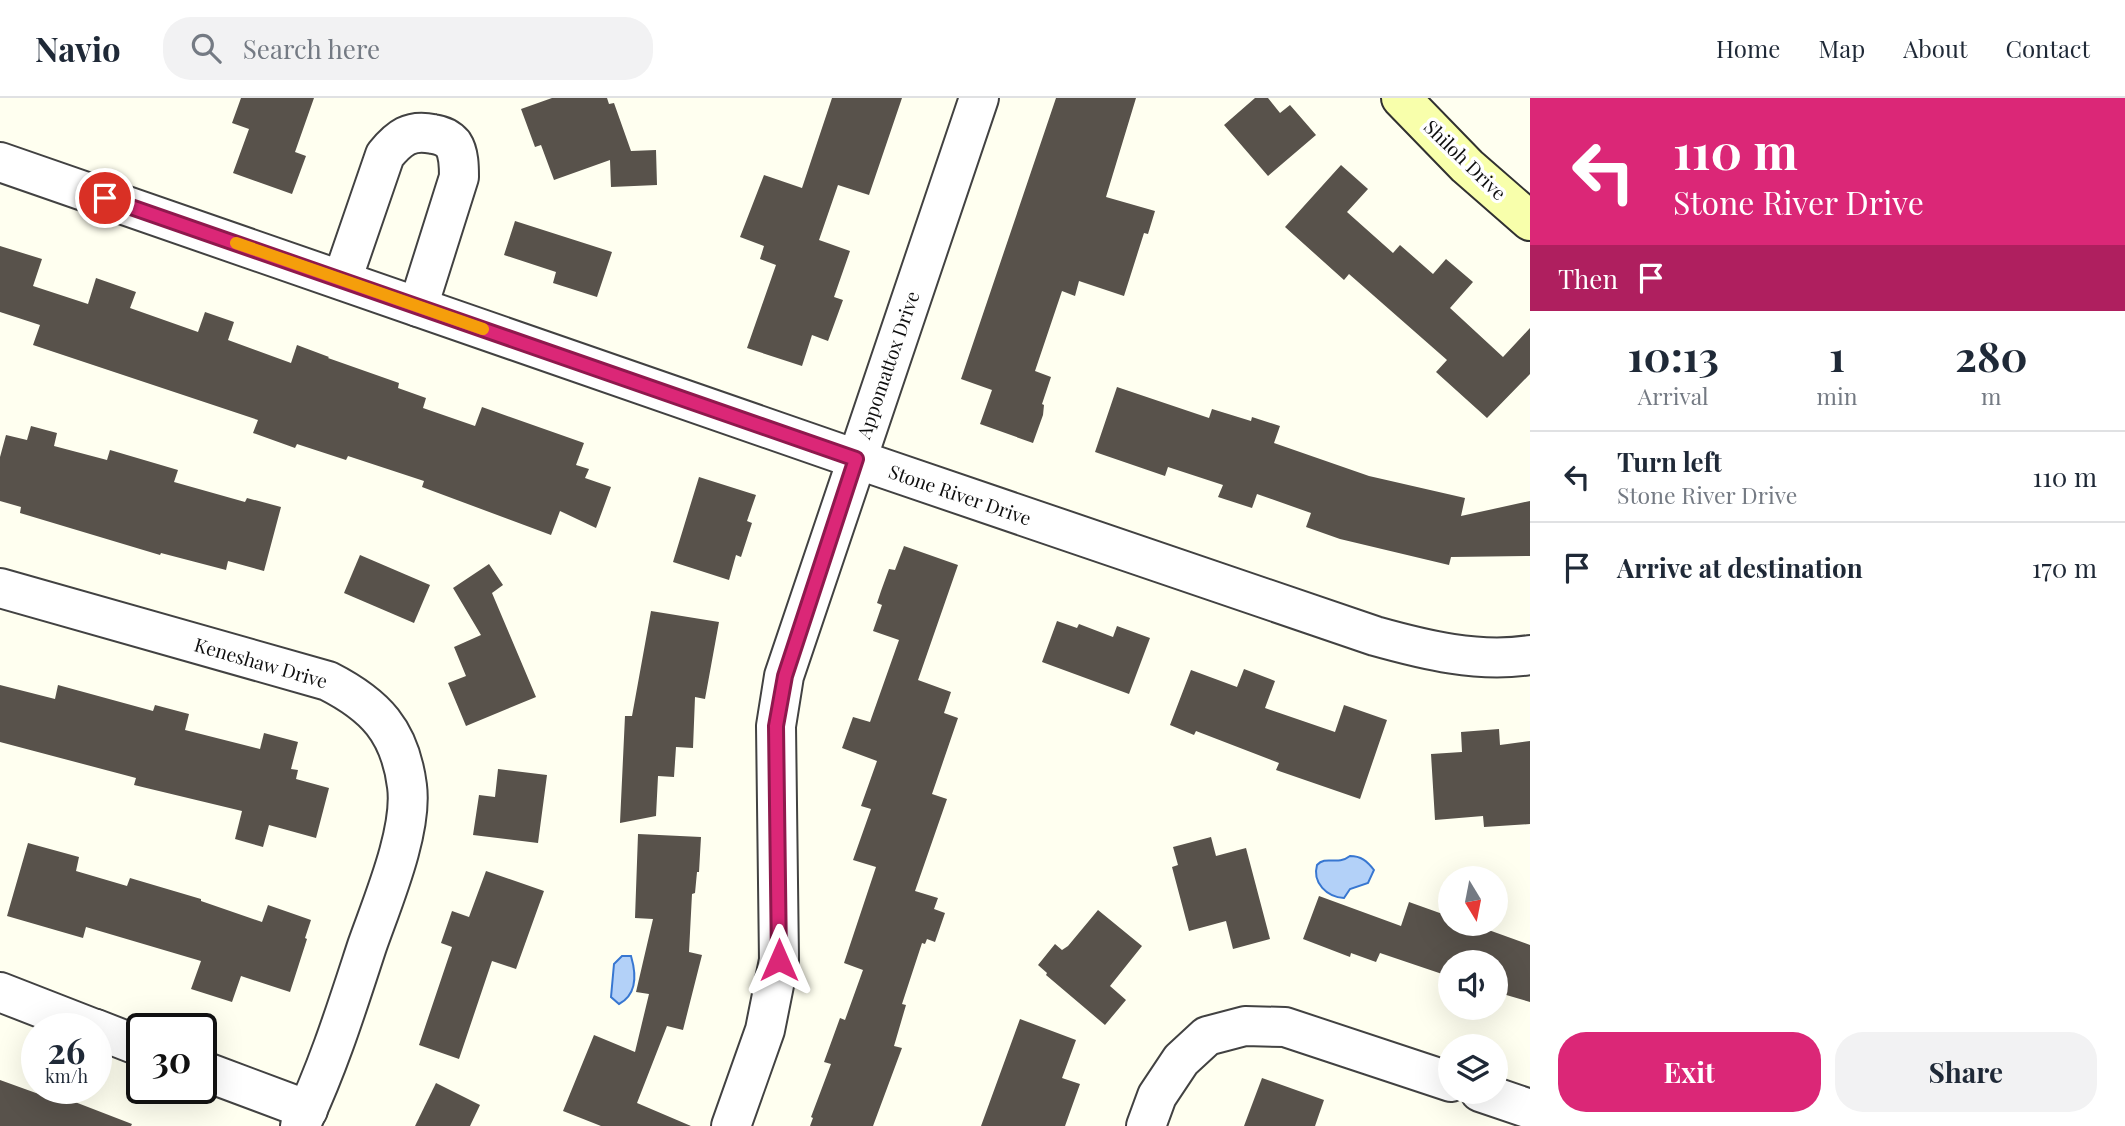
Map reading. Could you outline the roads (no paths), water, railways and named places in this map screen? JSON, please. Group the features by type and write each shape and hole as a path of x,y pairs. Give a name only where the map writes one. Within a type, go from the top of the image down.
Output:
{"street":[{"name":"Appomattox Drive","path":"732,1126 765,1030 779,960 776,726 785,676 979,98"},
{"name":"Shiloh Drive","path":"1401,98 1467,166 1530,220"},
{"path":"342,281 385,155 396,141 412,132 442,135 453,144 459,162 459,177 418,307"},
{"name":"Stone River Drive","path":"0,162 1375,636 1430,652 1480,656 1530,655"},
{"name":"Keneshaw Drive","path":"0,588 328,681 370,707 389,730 401,759 407,788 398,857 327,1063 304,1118"},
{"path":"0,992 54,1013"},
{"path":"1146,1126 1157,1096 1181,1060 1207,1036 1245,1026 1285,1027 1438,1078"},
{"path":"217,1077 304,1118"},
{"path":"1508,1102 1530,1109"}],"water":[{"path":"1350,856 1364,860 1374,870 1368,883 1350,889 1344,898 1332,895 1319,883 1317,865 1320,862 1341,860"},
{"path":"622,956 631,956 634,983 630,995 619,1004 611,997 614,964"}]}
